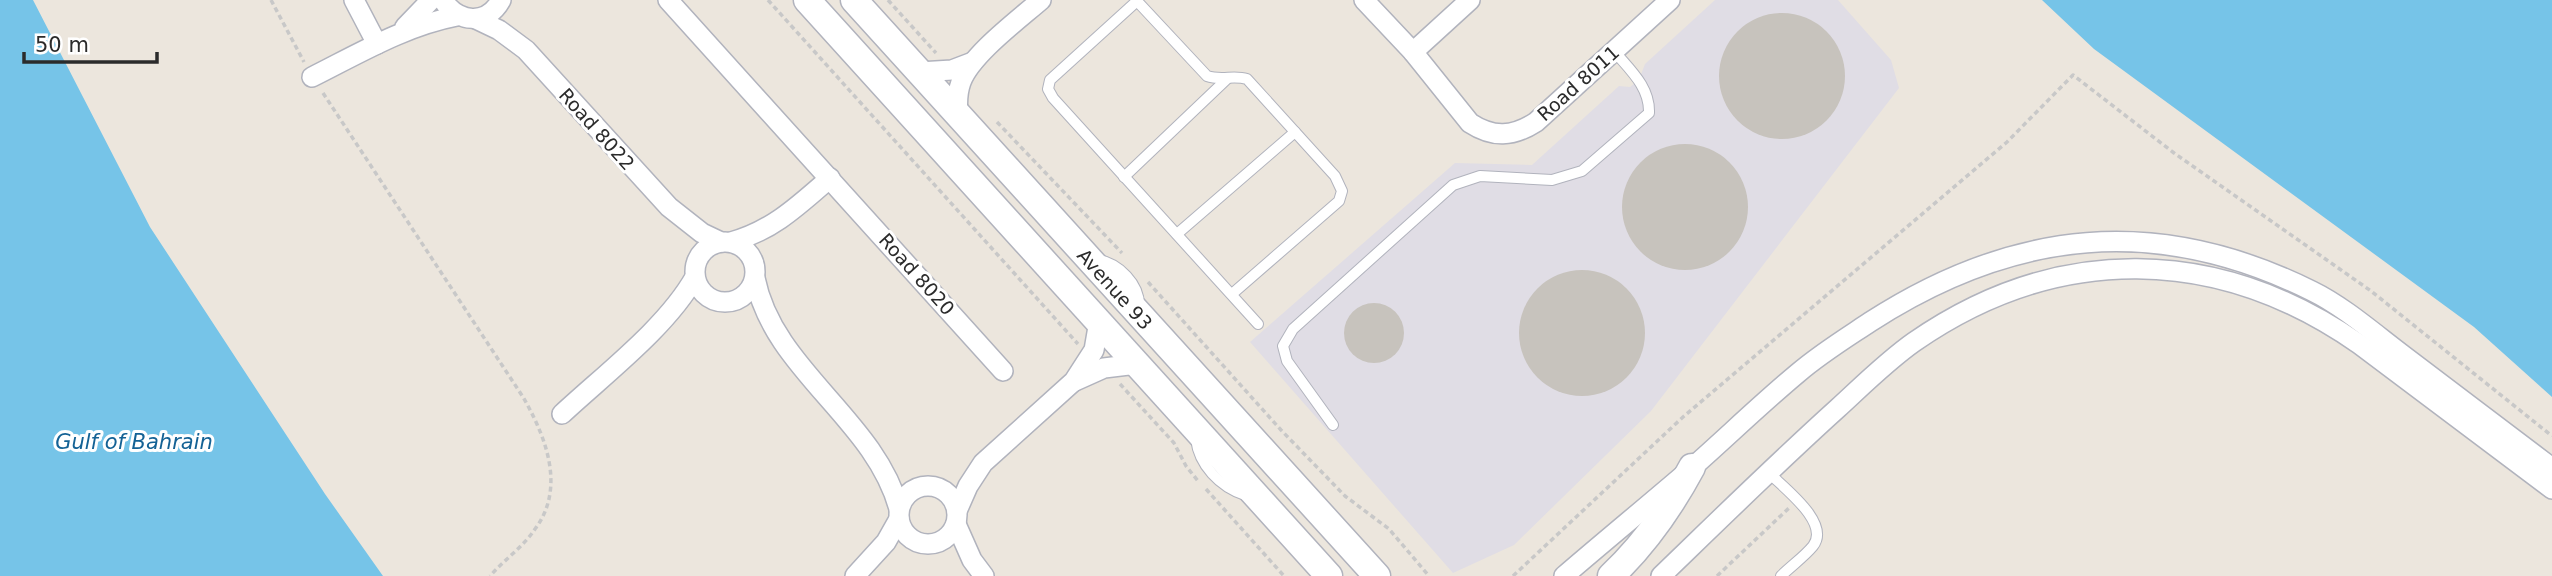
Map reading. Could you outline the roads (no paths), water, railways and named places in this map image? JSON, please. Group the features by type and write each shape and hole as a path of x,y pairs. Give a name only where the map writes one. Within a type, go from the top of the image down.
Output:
{"street":[{"path":"354,0 377,44"},
{"path":"396,34 432,0"},
{"path":"443,0 449,9 467,17"},
{"path":"312,77 396,34 426,23 494,11 502,0"},
{"name":"Road 8022","path":"502,0 526,50"},
{"name":"Road 8020","path":"668,0 1003,371"},
{"name":"Avenue 93","path":"807,0 1329,576"},
{"name":"Avenue 93","path":"853,0 1377,576"},
{"path":"958,115 960,84 973,62 1041,0"},
{"name":"Road 8011","path":"1364,0 1413,52 1471,123 1482,131 1496,135 1524,130 1670,0"},
{"path":"1413,52 1471,0"},
{"name":"Road 8022","path":"467,17 499,30 526,50 669,207 702,233 726,242"},
{"path":"919,72 952,70 973,62"},
{"path":"562,414 658,325 683,296 704,250 750,236 780,221 830,178"},
{"name":"Road 8022","path":"669,207 686,236 695,272"},
{"path":"658,325 720,301 746,295 780,221"},
{"path":"1564,576 1800,371 1902,301 1947,279 2003,258 2073,243 2138,241 2204,251 2255,265 2315,292 2380,337 2552,468"},
{"path":"726,242 746,250 755,271 759,297 778,335 869,447 888,479 904,532 909,538 927,544 981,573"},
{"path":"1661,576 1824,420 1913,342 2008,292 2050,278 2096,270 2170,270 2248,286 2289,302 2328,322 2552,489"},
{"path":"695,272 698,286 720,301 747,312 778,335"},
{"path":"860,571 901,548 942,541 950,534 968,486 983,463 1074,381 1090,357 1099,321"},
{"path":"1074,381 1104,368 1137,364"},
{"path":"869,447 896,471 949,495 965,549 981,573"},
{"path":"860,571 886,542 908,494 983,463"},
{"path":"1611,576 1652,531 1679,492 1692,467"}],"lane":[{"path":"1232,294 1339,201 1342,191 1335,177 1247,79 1237,76 1217,79 1206,76 1137,0 1050,80 1048,89 1053,99 1258,324"},
{"path":"1333,425 1287,361 1283,346 1293,329 1453,184 1480,176 1552,180 1582,172 1649,113 1649,100 1639,80 1614,51"},
{"path":"1124,177 1228,78"},
{"path":"1177,234 1295,132"},
{"path":"1769,473 1815,520 1817,538 1813,546 1781,576"}],"water":[{"name":"Gulf of Bahrain","path":"0,0 33,0 150,227 325,494 383,576 0,576"},
{"path":"2042,0 2552,0 2552,397 2474,327 2094,49"}]}
